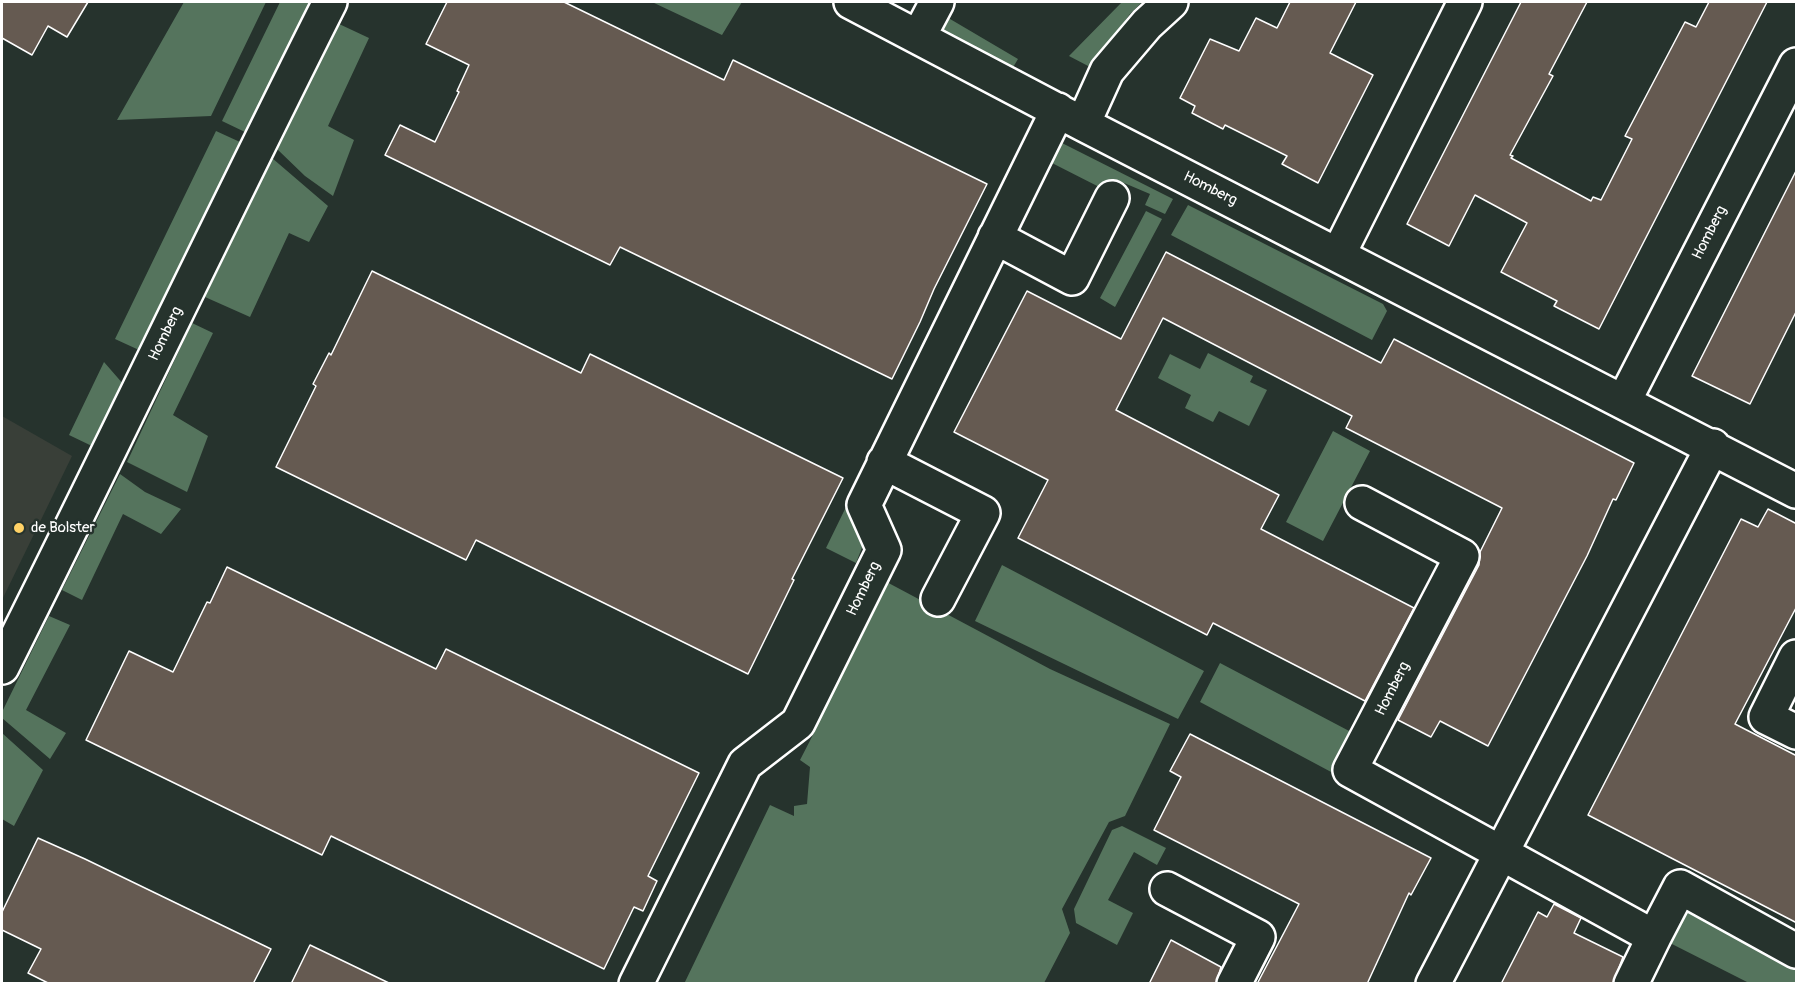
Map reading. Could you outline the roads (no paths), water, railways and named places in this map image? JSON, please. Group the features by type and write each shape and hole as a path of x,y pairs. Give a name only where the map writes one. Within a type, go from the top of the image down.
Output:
{"street":[{"name":"Homberg","path":"2,667 106,460 249,162 330,2"},
{"name":"Homberg","path":"851,2 1797,491"},
{"path":"919,36 937,2"},
{"name":"Homberg","path":"636,984 746,764 798,723 884,549 864,505 995,237 1070,117 1148,24 1171,2"},
{"path":"1338,255 1465,2"},
{"name":"Homberg","path":"1624,401 1797,65"},
{"path":"995,237 1072,278 1112,198"},
{"path":"1433,984 1713,446"},
{"path":"884,462 982,513 938,599"},
{"name":"Homberg","path":"1362,503 1462,556 1350,770 1654,937"},
{"path":"1797,657 1766,717 1797,732"},
{"path":"1631,984 1680,887 1797,951"},
{"path":"1167,890 1258,937 1234,984"}],"place":[{"name":"de Bolster","path":"19,528"}]}
